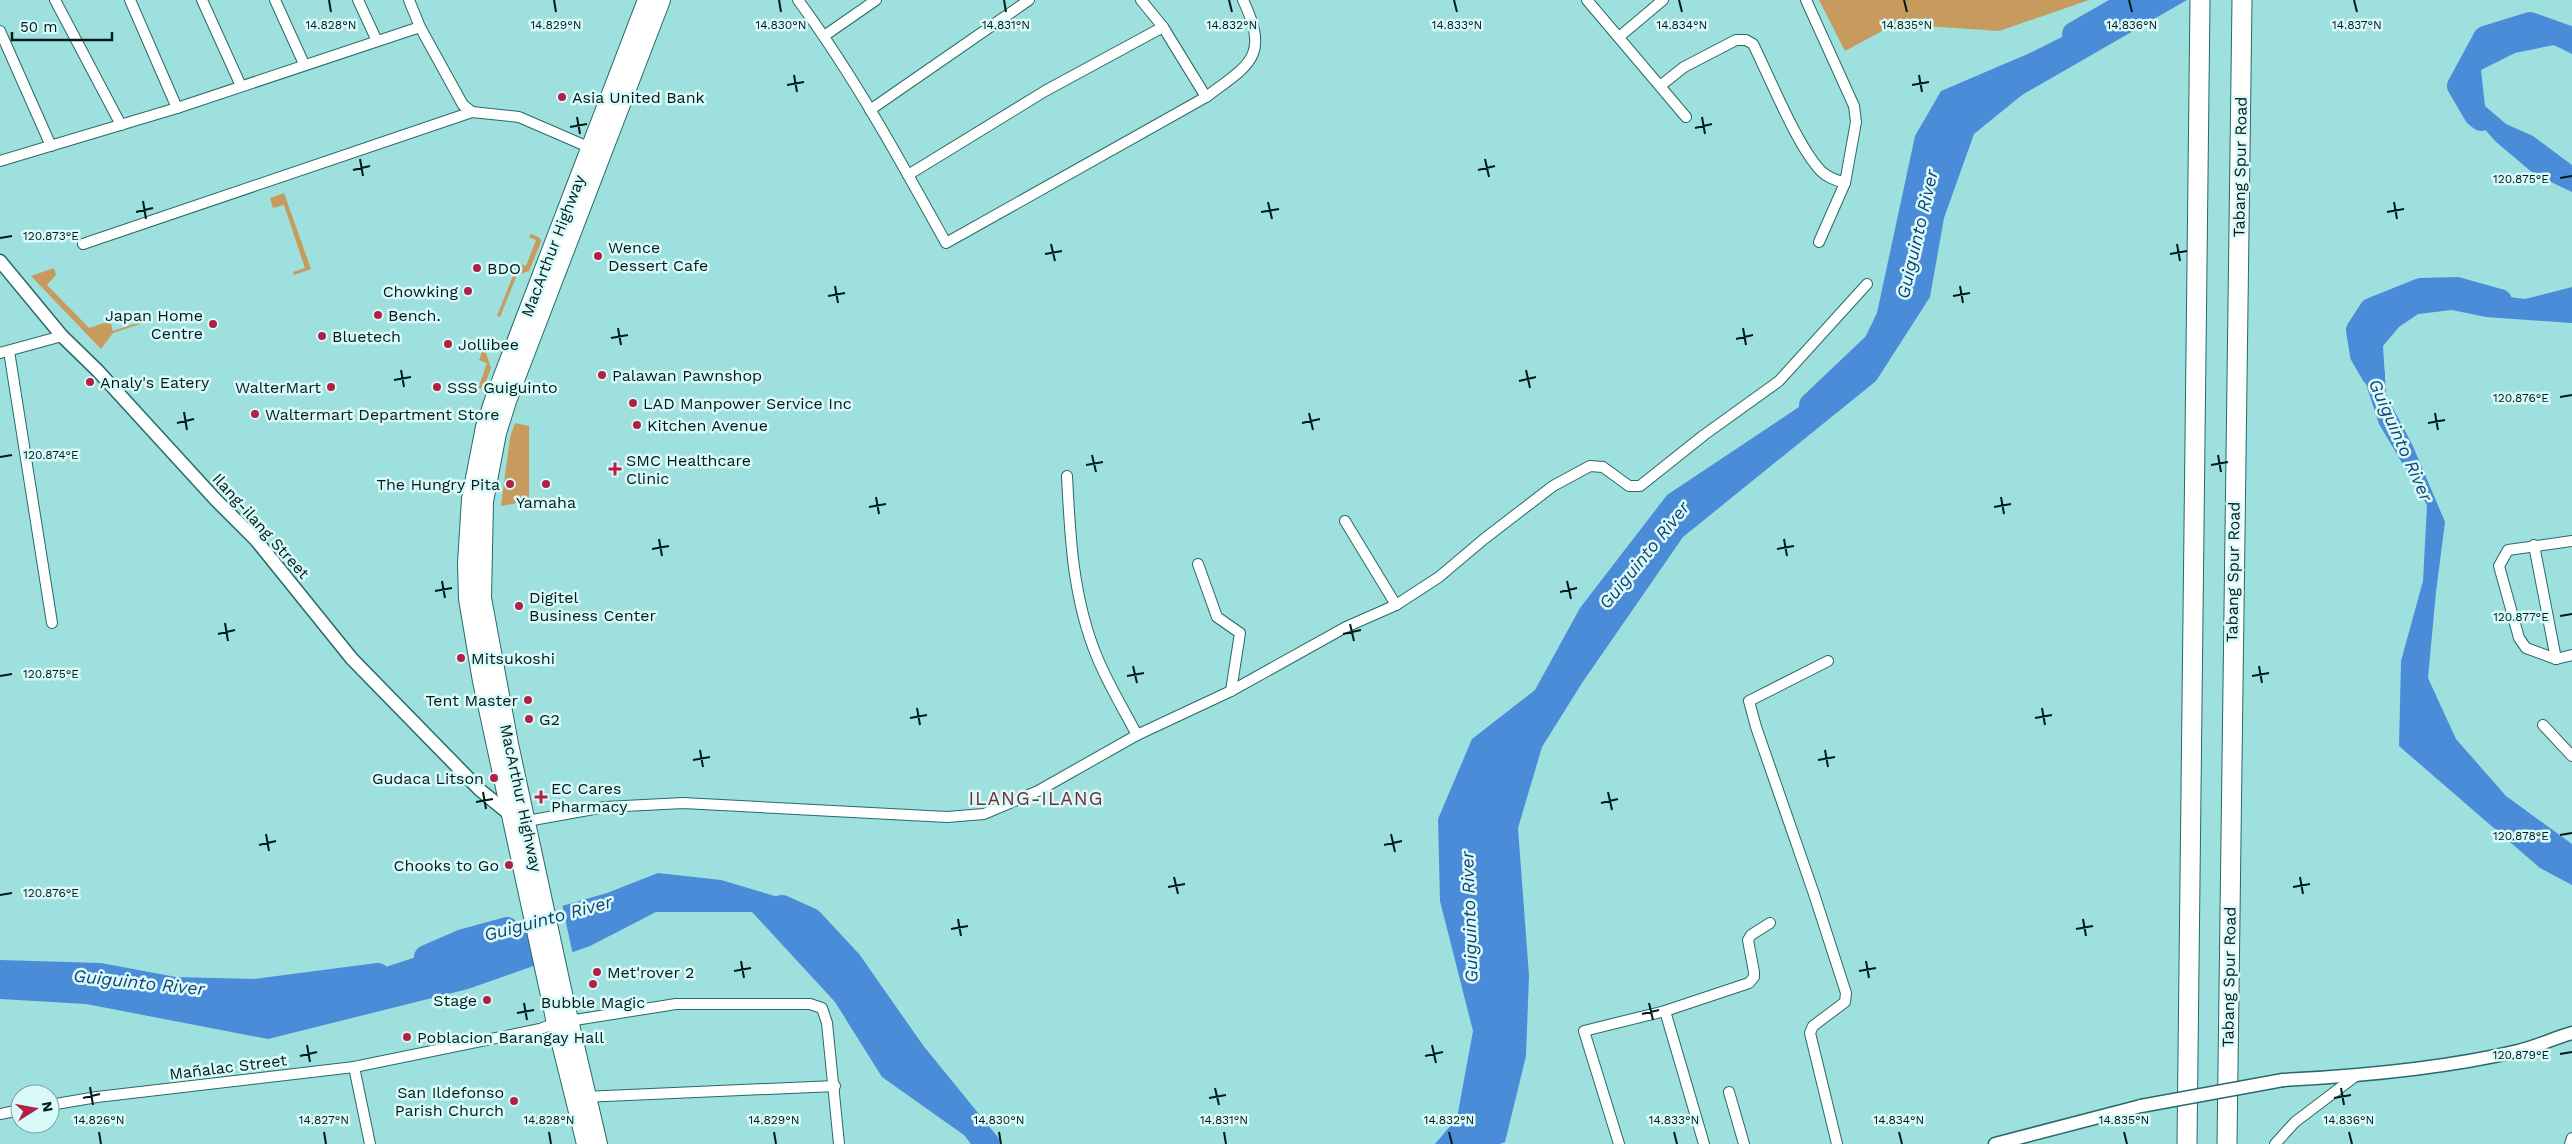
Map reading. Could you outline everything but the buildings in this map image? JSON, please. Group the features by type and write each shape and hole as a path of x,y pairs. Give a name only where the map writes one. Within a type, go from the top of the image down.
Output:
{"highway":[{"name":"MacArthur Highway","path":"598,1144 581,1098 558,1004 520,819 482,598 484,500 496,440 507,400 648,0"},
{"name":"MacArthur Highway","path":"596,150 661,0"},
{"path":"2187,1144 2200,0"},
{"name":"Tabang Spur Road","path":"2227,1144 2242,0"},
{"name":"MacArthur Highway","path":"581,1098 586,1144"}],"street":[{"path":"55,0 121,125"},
{"path":"130,0 178,108"},
{"path":"202,0 242,86"},
{"path":"275,0 304,64"},
{"path":"358,0 377,41"},
{"path":"409,0 420,27 463,105 472,112"},
{"path":"798,0 824,36 870,110 946,243 1206,97 1244,69 1253,58 1256,33 1243,0"},
{"path":"824,36 876,0"},
{"path":"870,110 1029,0"},
{"path":"1141,0 1163,27 1206,97"},
{"path":"1587,0 1686,116"},
{"path":"1619,37 1663,0"},
{"path":"1806,0 1854,106 1856,122 1845,183 1820,242"},
{"path":"0,161 178,108 304,64 420,27"},
{"path":"908,175 1045,91 1163,27"},
{"path":"0,31 51,146"},
{"path":"1660,86 1684,67 1736,40 1746,40 1753,44 1801,141 1820,170 1829,177 1845,183"},
{"path":"83,244 472,112 519,117 596,150"},
{"name":"Ilang-ilang Street","path":"0,261 62,336 98,371 215,499 256,540 352,659 480,790 520,819"},
{"path":"520,819 605,807 683,803 838,812 973,816 984,814 1038,791 1137,735 1231,691 1346,627 1396,605 1439,577 1484,539 1553,486 1590,466 1602,467 1629,486 1640,486 1704,435 1779,381 1867,284"},
{"path":"52,623 5,352 62,336"},
{"path":"1067,476 1070,553 1079,602 1096,656 1137,735"},
{"path":"1345,520 1396,605"},
{"path":"2572,543 2534,545 2508,550 2499,566 2520,638 2526,648 2556,659 2572,655"},
{"path":"2534,545 2556,659"},
{"path":"1198,564 1217,617 1240,634 1231,691"},
{"path":"1828,661 1749,701 1756,727 1846,993 1845,1002 1811,1029 1837,1144"},
{"path":"2543,725 2572,756"},
{"path":"1620,1144 1584,1031 1665,1011 1749,983 1754,977 1754,972 1748,940 1751,935 1770,923"},
{"name":"Mañalac Street","path":"60,1103 97,1097 354,1067 540,1029 563,1022 676,1004 810,1004 822,1008 835,1086"},
{"path":"1665,1011 1704,1144"},
{"path":"1995,1144 2141,1106 2283,1080 2357,1075 2519,1051 2571,1031"},
{"path":"354,1067 370,1144"},
{"path":"2275,1144 2295,1122 2357,1075"},
{"path":"581,1098 835,1086 839,1144"},
{"path":"1729,1092 1744,1144"},
{"path":"2570,1144 2572,1138"}],"shaded area":[{"path":"1819,0 2089,0 1999,31 1895,24 1845,51"},
{"path":"284,193 311,269 294,275 293,272 305,268 284,205 273,208 270,198"},
{"path":"531,234 540,238 541,242 529,271 517,275 500,317 497,316 516,268 516,263 526,266 536,240 529,237"},
{"path":"54,268 56,275 47,285 89,328 110,321 113,331 149,319 149,321 113,333 101,349 31,276"},
{"path":"485,344 489,345 486,353 491,368 483,389 473,386 479,386 487,363 479,360"},
{"path":"515,423 529,426 529,501 501,506 510,437"}],"water":[{"path":"2136,0 2187,0 2022,95 1974,134 1944,218 1930,297 1876,381 1683,537 1582,683 1542,747 1518,828 1529,976 1526,1056 1505,1142 1500,1144 1435,1144 1457,1118 1473,1031 1440,901 1438,819 1472,739 1535,690 1580,608 1667,495 1847,375 1877,313 1915,136 1941,91 2030,53"},
{"path":"2515,26 2564,29 2572,32 2572,54 2554,45 2515,53 2481,70 2485,106 2506,124 2533,136 2572,165 2572,192 2534,174 2495,141 2463,104 2466,74 2475,56 2482,48"},
{"path":"2572,287 2572,323 2486,317 2452,310 2418,314 2399,327 2383,346 2386,395 2412,444 2445,522 2428,678 2456,739 2506,796 2572,844 2572,885 2540,868 2399,746 2401,661 2423,581 2427,505 2379,424 2356,353 2378,311 2410,294 2447,289 2525,299"},
{"path":"658,873 721,880 798,903 894,1030 934,1095 987,1144 971,1144 964,1135 882,1077 835,1002 752,912 656,912 590,946 468,989 268,1039 86,1004 0,999 0,974 80,984 241,997 349,979 474,938 555,908 607,893"}],"pier":[{"path":"562,904 573,955 538,967 528,916"}],"waterway":[{"name":"Guiguinto River","path":"2074,34 2133,0"},
{"name":"Guiguinto River","path":"2481,119 2476,115 2459,86 2485,38 2530,24 2572,39"},
{"name":"Guiguinto River","path":"2373,374 2362,355 2358,330 2371,310 2421,290 2457,289 2500,301"},
{"name":"Guiguinto River","path":"1811,405 1872,347"},
{"name":"Guiguinto River","path":"782,907 811,920 850,962 913,1052 988,1144"},
{"name":"Guiguinto River","path":"426,957 463,941 507,929"},
{"name":"Guiguinto River","path":"0,972 100,975 175,989 255,991 378,975"}],"place":[{"name":"Asia United Bank","path":"562,97"},
{"name":"Wence Dessert Cafe","path":"598,256"},
{"name":"BDO","path":"477,268"},
{"name":"Chowking","path":"468,291"},
{"name":"Bench.","path":"378,315"},
{"name":"Japan Home Centre","path":"213,324"},
{"name":"Bluetech","path":"322,336"},
{"name":"Jollibee","path":"448,344"},
{"name":"Palawan Pawnshop","path":"602,375"},
{"name":"Analy's Eatery","path":"90,382"},
{"name":"WalterMart","path":"331,387"},
{"name":"SSS Guiguinto","path":"437,387"},
{"name":"LAD Manpower Service Inc","path":"633,403"},
{"name":"Waltermart Department Store","path":"255,414"},
{"name":"Kitchen Avenue","path":"637,425"},
{"name":"SMC Healthcare Clinic","path":"615,469"},
{"name":"The Hungry Pita","path":"510,484"},
{"name":"Yamaha","path":"546,484"},
{"name":"Digitel Business Center","path":"519,606"},
{"name":"Mitsukoshi","path":"461,658"},
{"name":"Tent Master","path":"528,700"},
{"name":"G2","path":"529,719"},
{"name":"Gudaca Litson","path":"494,778"},
{"name":"EC Cares Pharmacy","path":"541,797"},
{"name":"Chooks to Go","path":"509,865"},
{"name":"Met'rover 2","path":"597,972"},
{"name":"Bubble Magic","path":"593,984"},
{"name":"Stage","path":"487,1000"},
{"name":"Poblacion Barangay Hall","path":"407,1037"},
{"name":"San Ildefonso Parish Church","path":"514,1101"}],"district":[{"name":"ILANG-ILANG","path":"1036,798"}]}
